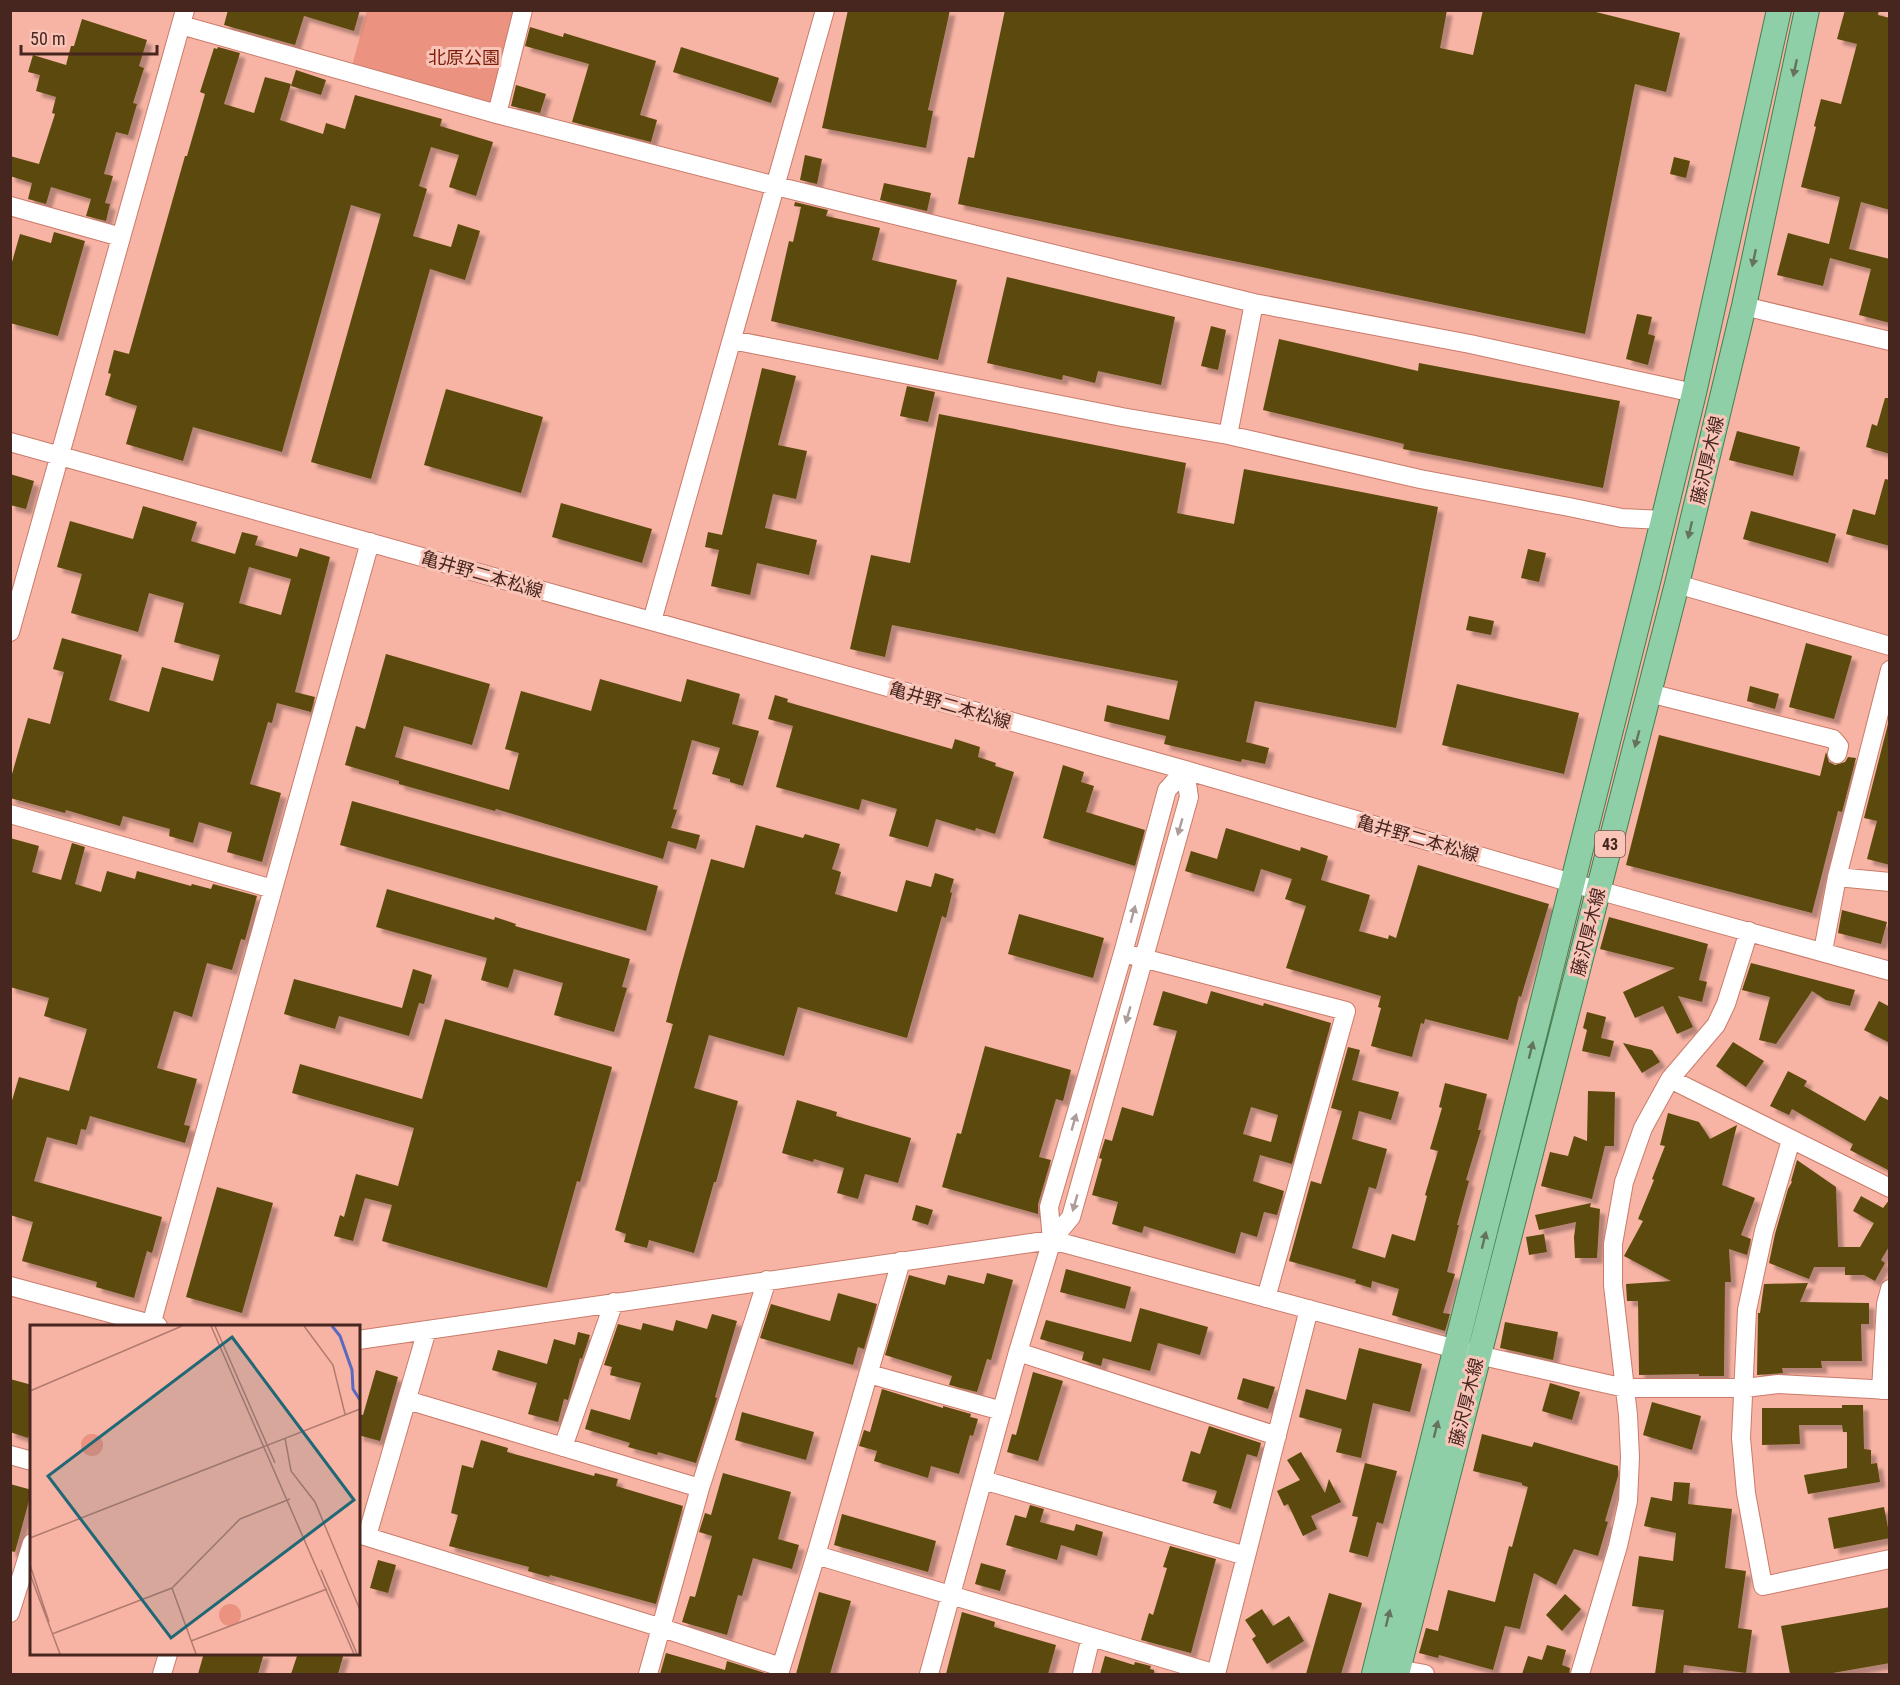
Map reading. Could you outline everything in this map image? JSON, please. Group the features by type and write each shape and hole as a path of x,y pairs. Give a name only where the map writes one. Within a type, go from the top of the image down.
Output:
{"main road":[{"name":"藤沢厚木線","path":"1398,1672 1572,883 1694,393 1779,10"},
{"name":"藤沢厚木線","path":"1374,1674 1599,889 1677,584 1744,306 1807,10"}],"street":[{"path":"496,114 523,10"},
{"path":"652,621 825,10"},
{"path":"10,632 183,18 496,114 776,186 1254,303 1470,344 1694,393"},
{"path":"10,206 121,237"},
{"path":"1228,435 1254,303"},
{"path":"1744,306 1890,341"},
{"path":"732,340 1122,417 1228,435 1432,481 1622,518 1663,520"},
{"name":"亀井野二本松線","path":"10,442 1185,770 1572,883 1890,970"},
{"path":"10,1286 98,1319 154,1325 370,542"},
{"path":"1677,584 1890,646"},
{"path":"1822,951 1837,877 1890,670"},
{"path":"1649,693 1833,739 1839,746 1837,754"},
{"path":"929,1674 1018,1352 1052,1240 1049,1207 1123,953 1167,790 1185,770"},
{"path":"1052,1240 1071,1217 1189,797 1185,770"},
{"path":"10,814 273,889"},
{"path":"1837,877 1890,882"},
{"path":"1580,1674 1618,1546 1628,1501 1630,1457 1625,1388 1613,1285 1614,1244 1624,1182 1643,1128 1670,1079 1716,1025 1726,1004 1749,931"},
{"path":"1123,953 1346,1011 1266,1298"},
{"path":"1670,1079 1890,1188"},
{"path":"1791,1140 1764,1231 1747,1310 1741,1438 1746,1493 1763,1586 1890,1559"},
{"path":"360,1340 1052,1240 1468,1352 1625,1388 1744,1388 1778,1384 1885,1390 1886,1304 1889,1292"},
{"path":"427,1330 363,1535 662,1628 780,1671 901,1261"},
{"path":"648,1674 700,1488 767,1280"},
{"path":"563,1447 614,1302"},
{"path":"816,1555 1216,1674 1309,1309"},
{"path":"1018,1352 1277,1436"},
{"path":"869,1374 1002,1411"},
{"path":"407,1400 700,1488"},
{"path":"10,1455 30,1460"},
{"path":"983,1480 1246,1556"},
{"path":"11,1613 30,1550"},
{"path":"1082,1674 1091,1637"},
{"path":"162,1674 167,1655"},
{"path":"1398,1672 1425,1674"}],"green space":[{"name":"北原公園","path":"367,11 523,11 497,114 350,73"}],"building":[{"path":"228,10 360,10 354,31 304,16 295,45 224,25"},
{"path":"848,10 950,10 928,110 933,111 926,148 822,128"},
{"path":"1005,10 1447,10 1440,48 1473,55 1483,10 1588,10 1680,33 1666,92 1635,84 1585,334 958,204 968,157 974,158"},
{"path":"1845,10 1879,10 1878,15 1890,18 1890,210 1861,202 1849,249 1890,259 1890,323 1859,315 1871,269 1830,258 1823,286 1777,275 1788,233 1829,244 1840,197 1801,187 1821,99 1841,104 1857,44 1837,39"},
{"path":"82,19 147,40 139,66 144,68 133,103 137,104 128,135 116,132 104,174 113,176 105,203 110,204 106,221 86,216 91,199 51,187 46,204 28,199 32,183 10,176 10,156 39,164 55,114 52,113 56,97 36,91 40,75 28,72 33,55 66,65"},
{"path":"530,27 563,37 564,33 656,61 640,115 657,120 651,142 572,122 589,64 525,46"},
{"path":"681,47 779,78 771,103 673,72"},
{"path":"214,48 240,53 224,104 254,113 265,77 291,84 280,120 323,134 326,123 345,129 355,95 442,119 440,126 493,142 476,196 449,187 459,155 431,147 419,186 427,189 413,236 451,247 458,224 480,231 465,280 430,269 371,479 311,462 381,214 351,205 282,452 193,427 183,461 126,444 137,406 105,395 114,350 129,354 185,156 187,156 205,94 200,92"},
{"path":"296,70 326,80 321,95 291,86"},
{"path":"516,85 546,94 540,113 511,106"},
{"path":"805,155 822,159 817,184 800,180"},
{"path":"1674,157 1690,161 1686,178 1670,174"},
{"path":"884,183 931,193 927,211 880,200"},
{"path":"795,202 828,210 826,216 880,228 872,260 957,280 938,360 771,321 789,241 793,242 801,207 794,206"},
{"path":"54,232 85,241 58,336 10,323 10,269 20,234 51,243"},
{"path":"1007,277 1175,317 1161,385 1098,371 1095,383 1063,375 1062,380 987,363"},
{"path":"1637,314 1652,317 1648,334 1655,336 1648,365 1626,359"},
{"path":"1211,326 1226,330 1218,370 1201,366"},
{"path":"1279,339 1418,371 1419,363 1620,401 1603,488 1403,449 1404,444 1263,410"},
{"path":"762,368 796,376 778,445 807,451 796,499 773,494 765,528 817,540 809,575 757,563 750,595 711,586 719,550 705,547 708,532 722,535"},
{"path":"907,386 935,392 928,422 900,416"},
{"path":"446,389 543,417 521,493 424,465"},
{"path":"1885,398 1890,398 1890,454 1866,447 1872,424 1877,426"},
{"path":"939,414 1186,463 1177,513 1234,524 1244,469 1438,507 1396,728 1255,701 1246,742 1269,748 1265,764 1242,759 1241,762 1164,744 1166,736 1104,721 1107,705 1169,720 1178,681 892,625 885,657 850,649 871,555 910,563"},
{"path":"1737,431 1800,447 1793,476 1729,460"},
{"path":"10,474 34,481 26,509 10,505"},
{"path":"1885,479 1890,480 1890,546 1846,534 1853,509 1875,515"},
{"path":"561,503 652,529 642,563 552,537"},
{"path":"143,506 197,522 191,541 235,554 242,532 258,536 255,545 297,557 300,548 330,557 295,692 315,697 311,712 277,703 272,723 268,722 250,784 281,793 262,862 227,852 232,832 199,822 193,843 169,836 170,829 123,816 120,826 66,810 65,813 10,798 10,781 28,718 50,724 64,672 53,669 62,638 122,655 109,700 149,712 162,667 213,681 220,655 174,642 184,603 149,593 138,632 71,613 82,574 57,567 70,521 133,539","holes":["249,567 291,579 281,615 239,603"]},
{"path":"1751,511 1836,534 1828,563 1743,539"},
{"path":"1528,549 1546,553 1539,582 1521,578"},
{"path":"1469,616 1494,621 1491,635 1466,630"},
{"path":"1806,643 1852,656 1834,719 1789,707"},
{"path":"386,654 490,684 472,745 404,726 395,757 509,790 519,753 505,749 521,691 591,711 600,679 681,702 687,679 740,694 732,724 759,731 743,786 730,782 730,779 712,774 720,748 692,740 673,809 677,810 671,828 700,835 696,849 668,841 663,859 496,809 495,811 399,784 399,781 345,765 356,726 365,729"},
{"path":"1457,684 1579,713 1564,774 1442,745"},
{"path":"1750,686 1779,694 1775,709 1747,701"},
{"path":"775,695 788,699 787,702 952,749 955,739 980,747 978,757 1014,772 995,834 976,828 975,831 936,819 928,847 889,836 897,809 862,799 859,810 776,787 793,726 768,719"},
{"path":"1888,724 1890,724 1890,865 1867,859 1877,821 1864,818"},
{"path":"1659,735 1820,776 1826,752 1829,762 1835,765 1845,762 1848,757 1856,758 1842,812 1838,811 1812,913 1626,865"},
{"path":"1063,765 1084,772 1081,782 1094,786 1086,812 1145,830 1135,866 1043,838"},
{"path":"352,801 658,886 646,931 340,845"},
{"path":"756,825 803,838 805,834 840,844 832,869 841,872 835,894 897,912 906,880 931,887 935,873 954,879 946,918 942,916 907,1038 798,1007 784,1056 709,1035 694,1088 738,1101 694,1253 649,1240 647,1248 624,1242 626,1234 615,1230 673,1024 666,1022 711,859 744,868"},
{"path":"1226,828 1300,851 1301,847 1328,856 1321,880 1370,895 1359,931 1388,939 1389,935 1396,938 1418,865 1549,904 1521,997 1519,996 1508,1040 1425,1019 1424,1024 1421,1023 1412,1057 1371,1046 1381,1008 1378,1007 1381,996 1286,968 1306,906 1285,899 1292,879 1261,869 1254,892 1185,871 1191,851 1217,859"},
{"path":"10,838 39,846 32,872 61,880 72,843 85,847 75,884 101,892 107,871 135,879 137,871 191,886 192,884 211,889 213,884 257,896 245,940 241,939 232,970 207,963 192,1017 174,1011 157,1068 197,1079 184,1125 190,1126 185,1143 90,1116 86,1130 81,1129 77,1145 47,1137 34,1181 162,1217 152,1253 147,1251 134,1298 96,1287 97,1282 22,1261 33,1222 10,1215 10,1107 19,1077 69,1091 87,1029 44,1016 49,998 10,987"},
{"path":"387,889 494,920 495,917 516,924 515,926 630,959 622,987 627,988 614,1032 554,1015 563,983 514,969 508,988 481,980 487,958 376,927"},
{"path":"1842,910 1887,922 1881,944 1838,933"},
{"path":"1019,914 1104,938 1093,978 1008,954"},
{"path":"1609,917 1708,944 1699,980 1707,982 1702,1002 1678,996 1693,1027 1677,1034 1663,1006 1635,1018 1623,992 1675,968 1600,949"},
{"path":"1751,963 1855,990 1850,1006 1826,1000 1812,991 1776,1044 1759,1040 1770,997 1742,990"},
{"path":"413,969 432,975 424,1004 419,1003 409,1036 339,1016 335,1029 284,1014 294,979 402,1008"},
{"path":"1163,991 1207,1004 1211,991 1263,1006 1264,1003 1331,1023 1292,1164 1260,1155 1253,1181 1284,1191 1277,1215 1264,1212 1257,1237 1241,1232 1235,1254 1144,1226 1142,1233 1112,1224 1118,1202 1092,1195 1105,1139 1112,1141 1122,1107 1153,1116 1177,1031 1153,1025","holes":["1251,1107 1278,1115 1271,1142 1243,1134"]},
{"path":"1879,1001 1890,1007 1890,1043 1864,1030"},
{"path":"1587,1012 1606,1017 1601,1038 1614,1041 1610,1057 1582,1051 1587,1030 1583,1028"},
{"path":"445,1019 612,1067 547,1288 382,1241 392,1205 365,1198 353,1241 334,1236 340,1215 344,1217 356,1174 398,1186 414,1128 292,1093 300,1064 422,1099"},
{"path":"1733,1042 1764,1061 1746,1087 1716,1066"},
{"path":"1623,1043 1652,1050 1660,1062 1642,1073"},
{"path":"985,1046 1071,1070 1063,1101 1056,1099 1039,1157 1051,1160 1038,1204 1038,1214 942,1187 957,1133 961,1134"},
{"path":"1348,1047 1360,1050 1352,1080 1399,1092 1391,1120 1359,1111 1352,1139 1387,1149 1376,1189 1369,1187 1352,1248 1385,1258 1392,1234 1415,1241 1438,1151 1430,1149 1442,1108 1439,1107 1445,1083 1487,1094 1478,1130 1481,1130 1466,1180 1469,1181 1447,1272 1455,1274 1443,1313 1450,1314 1445,1331 1392,1315 1399,1289 1372,1281 1371,1288 1355,1283 1356,1280 1289,1261 1311,1181 1321,1184 1342,1111 1331,1108"},
{"path":"1788,1071 1807,1081 1804,1086 1865,1121 1880,1096 1890,1101 1890,1171 1850,1150 1853,1144 1792,1109 1789,1115 1770,1106"},
{"path":"1588,1091 1615,1092 1614,1146 1605,1146 1592,1199 1541,1186 1550,1152 1568,1156 1574,1136 1587,1141"},
{"path":"797,1100 837,1112 836,1116 911,1138 898,1183 865,1174 858,1199 837,1193 844,1168 782,1153"},
{"path":"1668,1113 1699,1122 1710,1139 1737,1125 1722,1185 1755,1198 1741,1235 1751,1239 1747,1255 1729,1249 1731,1282 1725,1282 1724,1376 1639,1375 1638,1301 1627,1301 1626,1284 1671,1281 1624,1256 1643,1221 1638,1219 1665,1146 1660,1145"},
{"path":"1797,1160 1836,1187 1838,1247 1860,1247 1874,1223 1853,1211 1861,1196 1883,1208 1890,1199 1890,1245 1881,1260 1885,1263 1875,1281 1864,1275 1845,1275 1845,1267 1814,1267 1809,1279 1769,1263 1775,1234"},
{"path":"217,1187 273,1203 242,1313 186,1297"},
{"path":"1591,1203 1590,1207 1600,1209 1597,1258 1575,1258 1576,1222 1539,1230 1535,1215"},
{"path":"916,1205 933,1210 928,1225 912,1220"},
{"path":"1544,1234 1547,1252 1529,1255 1526,1237"},
{"path":"1066,1269 1131,1287 1125,1309 1060,1292"},
{"path":"987,1273 1013,1280 991,1360 987,1359 977,1392 949,1385 952,1376 885,1355 909,1275 945,1285 948,1275 984,1284"},
{"path":"1808,1283 1800,1302 1869,1303 1869,1324 1861,1324 1862,1361 1821,1361 1822,1368 1782,1368 1783,1373 1757,1375 1758,1313 1760,1313 1764,1284"},
{"path":"838,1293 877,1304 864,1349 858,1347 853,1365 760,1338 771,1304 830,1321"},
{"path":"1140,1308 1208,1327 1200,1355 1158,1343 1150,1371 1103,1358 1101,1366 1082,1360 1084,1352 1040,1339 1046,1320 1131,1342"},
{"path":"712,1314 737,1321 715,1397 717,1398 696,1463 658,1452 657,1455 628,1447 630,1443 585,1429 591,1409 630,1420 641,1383 610,1375 612,1367 604,1365 618,1324 641,1330 643,1323 673,1331 676,1320 707,1329"},
{"path":"1505,1322 1558,1332 1553,1360 1500,1348"},
{"path":"578,1332 590,1335 582,1359 580,1358 568,1400 564,1399 558,1422 528,1414 537,1383 492,1370 498,1350 547,1364 554,1339 575,1345"},
{"path":"1359,1348 1422,1364 1410,1412 1373,1403 1361,1458 1336,1452 1342,1429 1299,1417 1306,1389 1346,1400"},
{"path":"376,1370 398,1377 380,1441 360,1436 360,1414 363,1415"},
{"path":"1033,1372 1063,1381 1038,1461 1007,1452 1012,1434 1016,1435"},
{"path":"1243,1378 1275,1387 1268,1409 1237,1399"},
{"path":"10,1379 30,1384 30,1432 28,1438 10,1432"},
{"path":"1550,1383 1580,1392 1572,1420 1542,1411"},
{"path":"882,1389 971,1414 970,1417 978,1419 973,1436 970,1435 959,1474 931,1466 928,1478 874,1461 877,1451 859,1446 864,1430 870,1432"},
{"path":"1652,1402 1701,1416 1692,1450 1643,1435"},
{"path":"1842,1405 1863,1405 1864,1449 1871,1450 1871,1464 1877,1463 1880,1482 1808,1494 1804,1475 1847,1468 1847,1432 1843,1432 1842,1425 1799,1425 1800,1444 1762,1445 1762,1408 1842,1408"},
{"path":"742,1412 814,1432 806,1460 735,1440"},
{"path":"1209,1426 1261,1443 1257,1457 1247,1454 1231,1509 1213,1503 1217,1491 1182,1481 1191,1451 1200,1454"},
{"path":"1482,1434 1532,1447 1534,1442 1618,1466 1618,1476 1605,1521 1608,1522 1598,1556 1574,1549 1556,1585 1534,1573 1520,1629 1505,1626 1493,1670 1439,1655 1438,1658 1419,1653 1426,1628 1438,1631 1448,1590 1495,1602 1509,1546 1512,1547 1528,1487 1522,1483 1473,1471"},
{"path":"481,1440 508,1448 507,1452 594,1476 595,1473 618,1479 616,1486 683,1506 656,1604 550,1575 549,1577 528,1571 529,1567 449,1546 458,1515 451,1513 462,1465 473,1468"},
{"path":"1301,1452 1325,1493 1329,1479 1341,1502 1311,1516 1317,1529 1303,1536 1288,1504 1284,1506 1277,1491 1300,1480 1287,1460"},
{"path":"1365,1463 1397,1471 1383,1524 1377,1522 1368,1557 1349,1552 1358,1517 1352,1516"},
{"path":"723,1473 791,1492 778,1539 799,1545 792,1569 753,1558 742,1596 738,1595 727,1635 682,1622 690,1596 695,1597 712,1536 699,1532 705,1513 711,1515"},
{"path":"1674,1482 1690,1483 1688,1504 1732,1509 1725,1568 1746,1571 1738,1628 1752,1630 1746,1673 1684,1665 1683,1674 1655,1674 1664,1610 1632,1606 1639,1556 1673,1561 1676,1533 1644,1526 1651,1497 1672,1501"},
{"path":"10,1484 30,1489 30,1497 15,1552 10,1551"},
{"path":"1030,1505 1044,1509 1040,1522 1074,1531 1076,1524 1103,1532 1097,1556 1061,1545 1057,1560 1006,1545 1015,1515 1026,1518"},
{"path":"1884,1507 1890,1538 1834,1549 1828,1518"},
{"path":"842,1514 936,1541 928,1572 834,1545"},
{"path":"1170,1546 1216,1559 1191,1653 1141,1640 1149,1613 1153,1615 1167,1568 1163,1567"},
{"path":"378,1560 396,1565 388,1593 370,1588"},
{"path":"981,1563 1006,1570 1000,1591 975,1584"},
{"path":"819,1592 851,1601 830,1674 796,1674"},
{"path":"1329,1593 1362,1603 1341,1674 1306,1674"},
{"path":"1565,1594 1581,1609 1562,1631 1546,1615"},
{"path":"1890,1607 1890,1663 1827,1674 1790,1674 1781,1626"},
{"path":"1262,1609 1273,1626 1289,1616 1304,1641 1267,1664 1252,1639 1256,1636 1245,1620"},
{"path":"962,1612 995,1622 994,1627 1056,1645 1048,1674 946,1674"},
{"path":"1547,1645 1566,1650 1562,1665 1570,1668 1569,1674 1522,1674 1528,1656 1542,1660"},
{"path":"666,1653 725,1670 727,1661 768,1674 660,1674"},
{"path":"203,1655 263,1655 258,1674 198,1674"},
{"path":"297,1655 343,1655 338,1674 291,1674"},
{"path":"1105,1656 1134,1665 1135,1662 1151,1666 1150,1669 1154,1670 1154,1674 1100,1674"}]}
